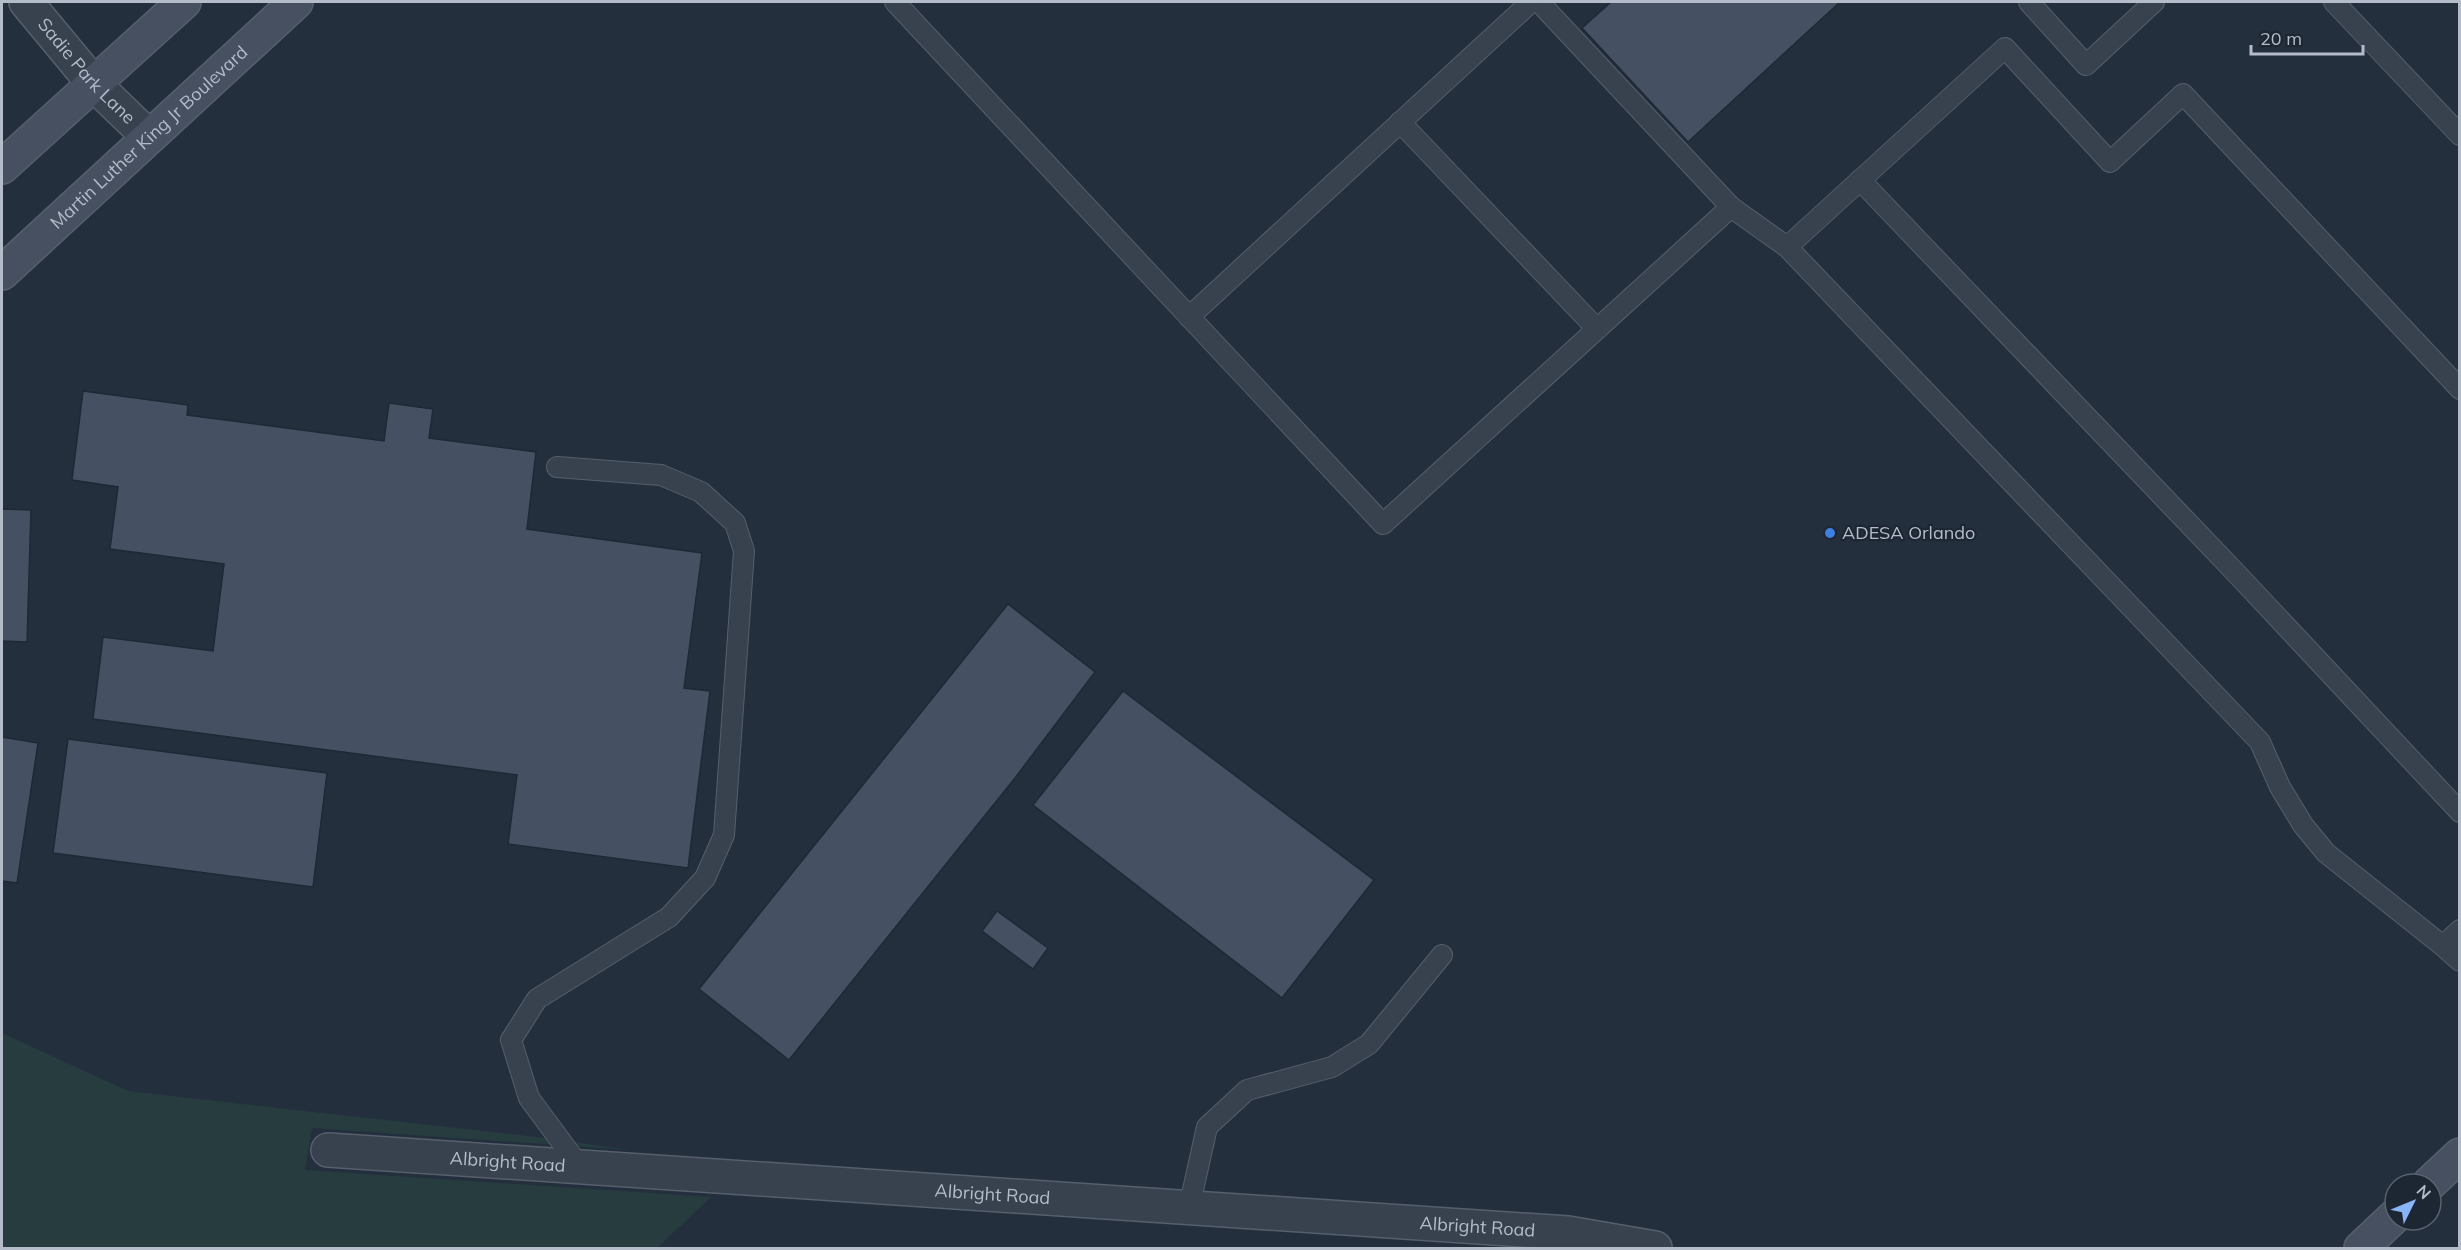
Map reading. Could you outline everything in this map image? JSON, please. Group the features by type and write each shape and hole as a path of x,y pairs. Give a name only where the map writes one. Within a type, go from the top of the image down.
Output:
{"main road":[{"path":"2,167 184,2"},
{"name":"Martin Luther King Jr Boulevard","path":"2,273 296,2"},
{"path":"2442,1172 2459,1156"},
{"path":"2361,1248 2383,1227"}],"street":[{"name":"Sadie Park Lane","path":"26,2 94,84 149,137"},
{"name":"Albright Road","path":"328,1150 1568,1233 1654,1248"}],"lane":[{"path":"895,2 1383,524 1731,207"},
{"path":"1189,317 1531,2"},
{"path":"1539,2 1731,207 1787,247 2260,742 2280,788 2303,825 2326,853 2460,961"},
{"path":"2029,2 2086,65 2154,2"},
{"path":"2334,2 2460,135"},
{"path":"1787,247 2005,48 2110,162 2183,94 2460,389"},
{"path":"1400,122 1597,329"},
{"path":"1860,180 2228,564 2460,812"},
{"path":"557,467 661,475 701,492 735,523 744,551 724,835 705,878 669,917 537,999 511,1040 529,1098 580,1167"},
{"path":"2443,945 2460,930"},
{"path":"1189,1208 1207,1128 1248,1090 1332,1067 1369,1044 1442,955"}],"green space":[{"path":"2,1033 128,1091 546,1138 630,1150 312,1128 305,1170 711,1197 657,1248 2,1248"}],"building":[{"path":"1611,2 1840,2 1688,142 1582,28"},
{"path":"83,391 188,405 187,415 384,441 389,403 433,409 429,438 536,452 527,529 702,553 684,688 710,691 688,868 508,844 517,775 93,719 103,637 213,651 224,564 110,549 118,487 72,480"},
{"path":"2,509 31,510 27,642 2,641"},
{"path":"1008,604 1095,672 1015,778 789,1060 699,989"},
{"path":"1123,691 1374,880 1282,998 1033,805"},
{"path":"2,737 38,743 17,883 2,881"},
{"path":"68,739 327,773 313,887 53,853"},
{"path":"997,911 1048,948 1033,969 982,931"}],"place":[{"name":"ADESA Orlando","path":"1830,533"}]}
